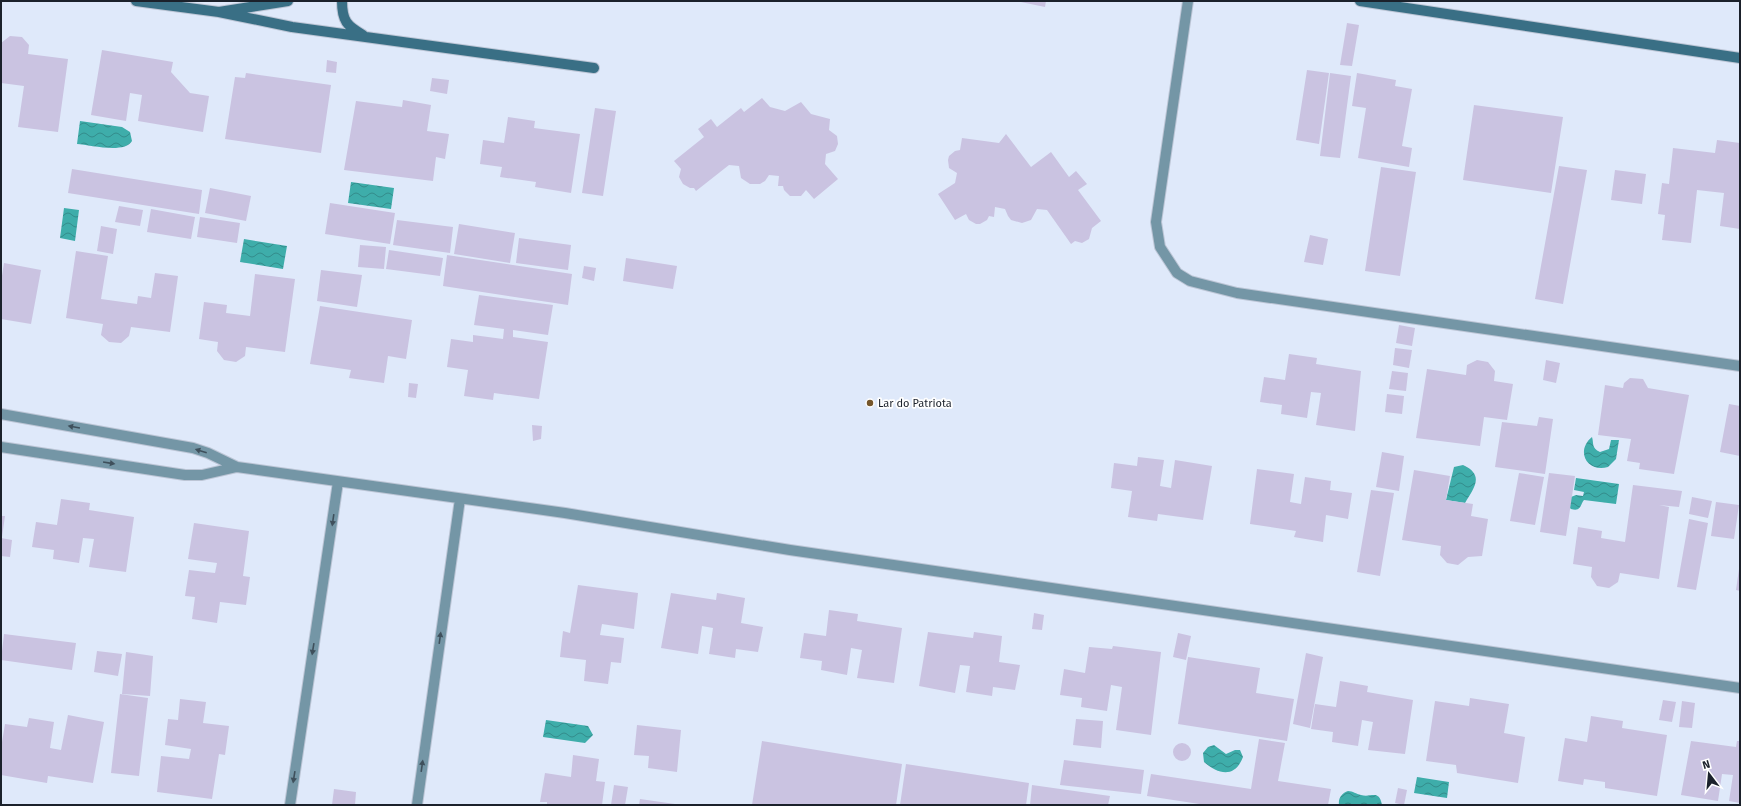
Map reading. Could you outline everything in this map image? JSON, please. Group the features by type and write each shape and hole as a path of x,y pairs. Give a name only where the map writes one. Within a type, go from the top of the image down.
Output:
{"street":[{"path":"136,1 219,12 292,27 594,68"},
{"path":"219,12 288,1"},
{"path":"342,1 342,12 349,27 369,38"},
{"path":"1188,1 1156,222 1160,247 1177,273 1190,281 1237,294 1740,366"},
{"path":"1360,1 1740,58"},
{"path":"1,414 192,448 208,453 237,467 565,513 790,550 1740,688"},
{"path":"1,447 186,475 202,475 237,467"},
{"path":"290,805 338,482"},
{"path":"417,805 460,499"}],"water":[{"path":"80,121 122,127 130,132 132,141 128,145 115,148 77,144"},
{"path":"351,182 394,188 391,209 348,203"},
{"path":"64,208 79,210 75,241 60,238"},
{"path":"244,239 287,246 283,269 240,262"},
{"path":"1592,437 1594,447 1600,452 1609,449 1611,440 1619,440 1616,459 1608,467 1594,467 1586,460 1584,448"},
{"path":"1463,465 1470,469 1476,477 1476,482 1472,492 1465,503 1446,500 1454,467"},
{"path":"1576,478 1619,484 1616,504 1584,500 1580,508 1577,510 1571,509 1568,506 1571,497 1576,495 1583,496 1584,492 1574,490"},
{"path":"546,720 588,726 593,735 585,743 543,737"},
{"path":"1214,745 1226,754 1235,750 1240,750 1243,757 1240,764 1231,771 1221,772 1215,770 1204,762 1203,753 1208,747"},
{"path":"1417,777 1449,782 1447,798 1414,793"},
{"path":"1348,791 1359,795 1377,796 1381,800 1382,805 1339,805 1341,796"}],"building":[{"path":"1016,1 1046,1 1045,7"},
{"path":"1347,23 1359,25 1352,66 1340,65"},
{"path":"10,36 22,37 29,45 28,54 68,59 58,132 18,127 24,86 1,83 1,43"},
{"path":"102,50 173,62 171,72 190,93 209,96 203,132 138,121 142,95 130,93 126,121 91,115"},
{"path":"327,60 337,62 336,73 326,72"},
{"path":"1307,70 1329,73 1319,144 1296,140"},
{"path":"246,73 331,85 321,153 225,139 235,77 245,78"},
{"path":"1330,73 1351,76 1340,158 1320,156"},
{"path":"1357,73 1396,80 1395,86 1412,89 1402,146 1412,148 1409,167 1358,158 1366,108 1352,106"},
{"path":"432,78 449,80 447,94 430,91"},
{"path":"762,98 770,107 785,111 801,102 811,114 830,119 829,130 837,136 838,144 835,151 826,154 825,164 838,179 814,199 806,190 801,196 790,196 784,190 783,186 778,186 779,176 769,175 765,181 760,184 750,184 741,178 739,166 729,165 696,191 694,188 690,188 683,184 679,177 681,169 674,161 704,137 698,129 711,119 717,127 741,108 744,112"},
{"path":"403,100 431,105 427,131 449,134 445,159 436,157 433,181 344,170 356,101 402,107"},
{"path":"1474,105 1563,117 1551,193 1463,180"},
{"path":"595,108 616,111 603,196 582,193"},
{"path":"508,117 535,121 534,128 580,134 571,193 535,187 536,182 500,177 502,167 480,164 483,140 504,143"},
{"path":"1006,134 1031,167 1051,152 1069,177 1076,171 1087,184 1078,190 1101,221 1092,228 1089,239 1082,243 1075,241 1071,244 1047,210 1037,209 1031,220 1022,223 1011,220 1005,209 995,207 994,217 989,216 987,220 980,224 976,224 969,220 966,214 955,220 938,194 955,183 957,173 949,168 949,156 955,151 960,150 962,138 999,143"},
{"path":"1717,140 1740,143 1740,229 1720,226 1724,193 1697,190 1691,243 1662,240 1665,215 1658,214 1662,183 1669,184 1673,148 1715,153"},
{"path":"1559,166 1587,170 1563,304 1535,299"},
{"path":"1381,167 1416,172 1400,276 1365,271"},
{"path":"72,169 202,190 199,214 68,193"},
{"path":"1615,170 1646,174 1642,204 1611,200"},
{"path":"210,188 251,196 246,221 205,213"},
{"path":"330,203 395,213 390,244 325,234"},
{"path":"119,206 143,210 140,226 115,222"},
{"path":"151,209 195,217 191,239 147,232"},
{"path":"200,217 240,223 237,243 197,237"},
{"path":"397,220 453,227 450,253 393,245"},
{"path":"459,224 515,233 510,263 454,254"},
{"path":"101,226 117,229 113,254 97,251"},
{"path":"1310,235 1328,239 1323,265 1304,262"},
{"path":"519,238 571,245 568,270 516,263"},
{"path":"360,245 386,247 384,269 358,267"},
{"path":"389,250 443,258 440,276 386,269"},
{"path":"76,251 108,256 101,299 137,304 138,296 151,298 155,273 178,276 170,332 131,327 129,336 121,343 109,342 101,335 103,324 66,318"},
{"path":"447,255 572,274 568,305 443,286"},
{"path":"626,258 677,266 673,289 623,281"},
{"path":"4,263 41,270 31,324 1,319 1,282"},
{"path":"584,266 596,268 594,281 582,278"},
{"path":"321,270 362,275 357,307 317,301"},
{"path":"255,274 295,279 285,352 246,347 245,356 236,362 224,360 217,351 218,342 199,339 204,302 227,305 226,313 250,316"},
{"path":"479,295 553,305 548,335 513,330 513,337 548,342 539,399 494,393 493,400 464,396 468,370 447,367 451,339 473,342 473,335 503,339 504,329 474,325"},
{"path":"320,306 412,320 406,359 388,356 384,383 349,378 351,370 310,364"},
{"path":"1399,325 1415,328 1412,346 1396,343"},
{"path":"1395,348 1412,350 1409,368 1393,365"},
{"path":"1289,354 1317,358 1316,364 1361,371 1355,431 1316,425 1321,393 1311,392 1307,418 1281,414 1282,405 1260,402 1264,377 1285,380"},
{"path":"1477,360 1488,362 1495,371 1494,381 1513,384 1507,420 1484,417 1480,446 1416,438 1427,369 1466,375 1467,365"},
{"path":"1546,360 1560,363 1556,383 1543,380"},
{"path":"1392,371 1408,373 1406,391 1389,389"},
{"path":"1630,378 1643,379 1648,388 1689,395 1674,474 1639,469 1640,463 1627,461 1631,439 1598,435 1605,385 1623,388 1624,383"},
{"path":"409,383 418,384 416,398 408,397"},
{"path":"1387,394 1404,396 1402,414 1385,412"},
{"path":"1729,404 1740,406 1740,456 1720,452"},
{"path":"1539,417 1553,419 1545,474 1495,467 1502,422 1537,426"},
{"path":"532,425 542,426 541,439 533,441"},
{"path":"1382,452 1404,456 1399,491 1376,487"},
{"path":"1138,457 1164,460 1160,486 1171,488 1175,460 1212,466 1203,520 1158,514 1157,521 1128,517 1132,491 1111,488 1114,463 1137,466"},
{"path":"1257,469 1294,474 1290,502 1301,504 1305,477 1331,481 1330,490 1352,493 1348,519 1326,515 1323,542 1294,537 1296,531 1250,524"},
{"path":"1414,470 1450,476 1446,500 1473,504 1471,516 1488,519 1482,556 1468,557 1458,565 1447,563 1440,555 1441,546 1402,540"},
{"path":"1519,473 1544,477 1535,525 1510,521"},
{"path":"1549,473 1575,476 1566,536 1540,532"},
{"path":"1633,485 1682,491 1679,507 1659,505 1669,507 1659,579 1620,573 1618,582 1609,588 1597,586 1591,577 1592,567 1573,564 1578,527 1602,531 1601,538 1625,542"},
{"path":"1371,490 1394,493 1380,576 1357,572"},
{"path":"1692,497 1712,501 1708,518 1689,514"},
{"path":"61,499 90,503 89,510 134,517 126,572 89,567 94,539 83,538 79,563 53,559 54,550 32,547 36,522 57,525"},
{"path":"1716,502 1739,505 1734,539 1711,536"},
{"path":"1,516 5,516 2,537 1,537"},
{"path":"1689,519 1708,523 1696,590 1677,587"},
{"path":"194,523 249,531 243,576 250,577 246,605 220,602 217,623 192,619 195,597 185,596 189,570 215,573 217,563 188,559"},
{"path":"1,538 12,540 10,557 1,556"},
{"path":"1740,569 1740,591 1736,590"},
{"path":"578,585 638,593 634,629 602,624 600,635 624,638 621,663 611,662 608,684 584,681 586,660 560,657 563,631 570,633"},
{"path":"671,593 716,600 717,593 745,598 741,623 763,627 758,652 736,649 735,658 709,654 713,628 702,626 698,654 661,648"},
{"path":"829,610 858,614 857,621 902,628 894,683 857,678 862,650 851,648 847,675 821,670 822,661 800,658 804,633 826,636"},
{"path":"1034,613 1044,615 1042,630 1032,629"},
{"path":"928,632 973,638 974,632 1002,636 999,662 1020,665 1015,690 993,687 992,696 966,692 970,666 960,665 955,693 919,686"},
{"path":"1178,633 1191,636 1186,660 1173,657"},
{"path":"4,634 76,643 72,670 1,660"},
{"path":"1113,646 1161,652 1151,735 1116,730 1122,687 1111,685 1107,711 1081,707 1082,698 1060,695 1064,669 1085,673 1089,647 1112,649"},
{"path":"97,651 122,654 118,676 94,672"},
{"path":"126,652 153,656 150,696 122,694"},
{"path":"1306,653 1323,657 1310,728 1293,724"},
{"path":"1188,657 1260,668 1256,693 1294,699 1287,741 1178,724"},
{"path":"1340,681 1368,686 1367,692 1413,700 1405,754 1368,750 1373,722 1362,720 1358,746 1332,742 1333,732 1311,729 1315,704 1336,707"},
{"path":"120,694 148,698 139,776 111,773"},
{"path":"1470,698 1509,704 1504,733 1525,737 1518,783 1457,773 1456,765 1426,761 1435,701 1469,706"},
{"path":"180,699 206,702 203,723 229,726 225,755 219,754 212,799 157,792 161,756 189,759 191,749 165,745 168,719 178,720"},
{"path":"1663,700 1676,702 1672,722 1659,720"},
{"path":"1682,701 1695,703 1692,728 1679,727"},
{"path":"68,715 104,722 93,783 48,776 47,783 1,775 1,748 5,724 27,727 29,718 54,722 50,748 61,750"},
{"path":"1591,716 1623,721 1622,728 1667,735 1657,796 1605,788 1605,782 1584,779 1583,785 1558,781 1565,738 1587,742"},
{"path":"1076,719 1103,721 1101,748 1073,745"},
{"path":"637,725 681,730 677,772 648,768 649,756 634,755"},
{"path":"1259,739 1285,743 1278,781 1331,789 1328,805 1206,805 1147,796 1151,774 1251,789"},
{"path":"762,741 902,764 896,805 752,805"},
{"path":"1691,741 1736,747 1737,741 1740,741 1740,803 1729,801 1733,775 1722,774 1718,801 1681,795"},
{"path":"1182,743 1188,746 1191,752 1188,758 1182,761 1176,758 1173,752 1176,746"},
{"path":"573,755 599,759 596,781 605,782 602,805 547,805 547,802 540,802 545,773 571,777"},
{"path":"1064,760 1144,770 1141,794 1060,785"},
{"path":"906,764 1029,783 1026,805 900,805"},
{"path":"614,785 628,787 625,805 611,805"},
{"path":"1032,785 1110,796 1108,805 1030,805"},
{"path":"1398,788 1407,790 1404,805 1395,803"},
{"path":"334,789 356,792 355,805 332,805"},
{"path":"640,799 675,804 675,805 639,805"}],"place":[{"name":"Lar do Patriota","path":"870,403"}]}
